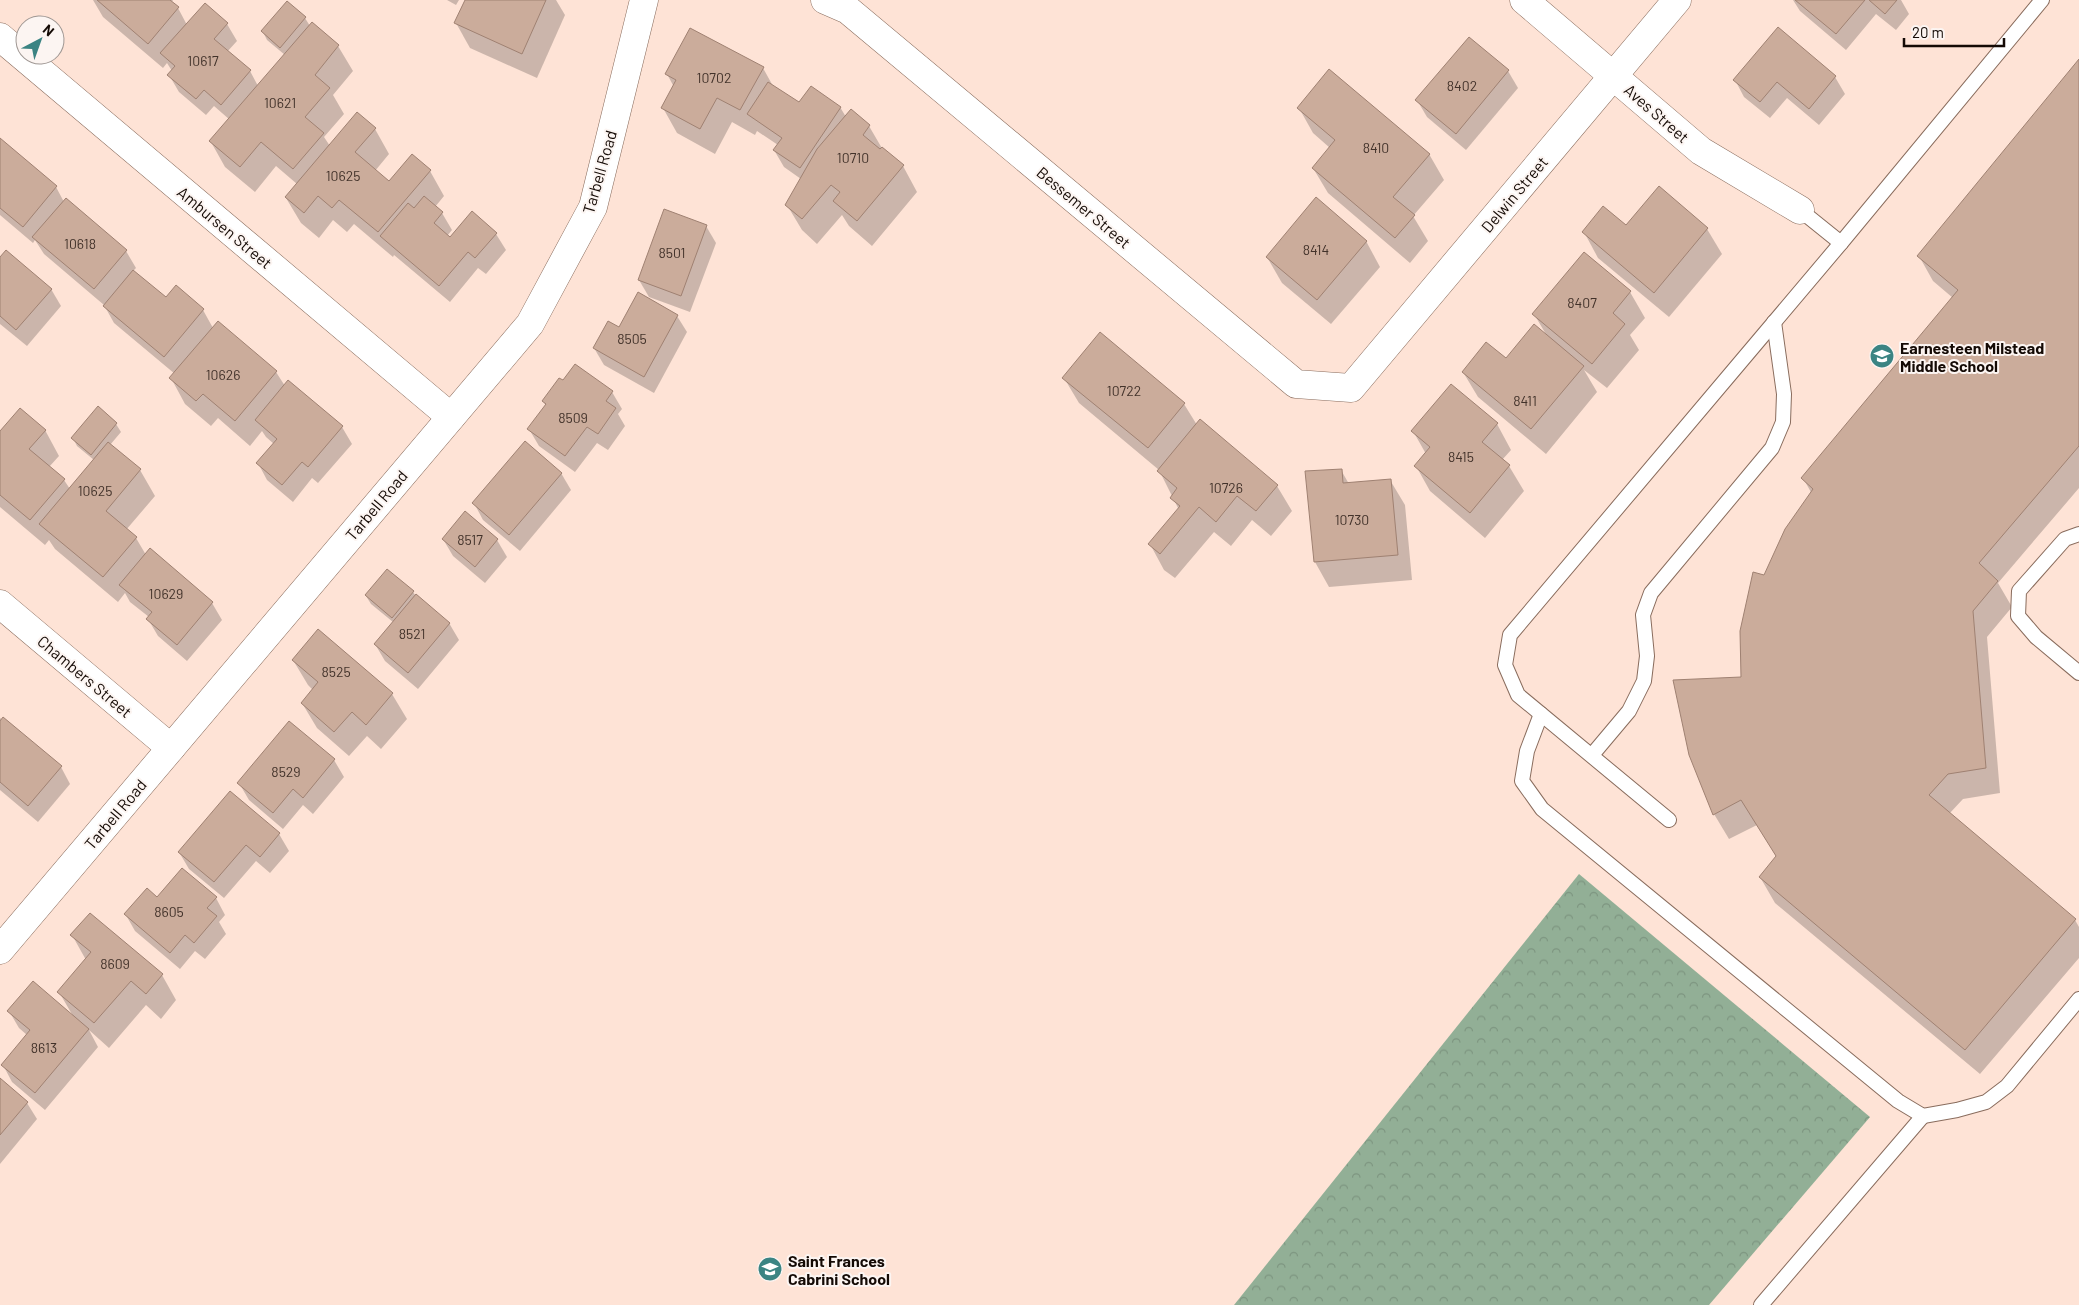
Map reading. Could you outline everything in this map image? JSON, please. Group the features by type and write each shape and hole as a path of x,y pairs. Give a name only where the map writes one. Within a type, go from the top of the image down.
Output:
{"street":[{"name":"Tarbell Road","path":"0,950 530,324 593,206 644,0"},
{"name":"Bessemer Street","path":"825,0 848,10 1296,384 1352,388"},
{"name":"Aves Street","path":"1524,0 1701,151 1800,210"},
{"name":"Delwin Street","path":"1352,388 1677,0"},
{"name":"Ambursen Street","path":"0,37 451,417"},
{"name":"Chambers Street","path":"0,604 171,748"}],"lane":[{"path":"1669,820 1518,695 1505,665 1510,635 1841,243 2042,0"},
{"path":"1800,210 1841,243"},
{"path":"1592,755 1629,711 1644,681 1647,656 1643,615 1651,593 1772,448 1783,422 1784,394 1774,322"},
{"path":"2079,534 2064,539 2019,591 2018,616 2036,637 2079,673"},
{"path":"1542,714 1527,751 1522,780 1542,809 1898,1101 1923,1116"},
{"path":"1761,1305 1923,1116 1958,1110 1986,1102 2007,1086 2079,999"}],"green space":[{"path":"1579,874 1870,1117 1709,1305 1234,1305"}],"building":[{"path":"97,0 170,0 179,7 148,44"},
{"path":"465,0 546,0 522,54 454,23"},
{"path":"1795,0 1865,0 1836,34"},
{"path":"1869,0 1897,0 1885,14"},
{"path":"287,1 306,17 280,48 261,31"},
{"path":"205,3 228,23 214,39 251,70 221,105 204,90 196,99 167,75 175,66 160,53"},
{"path":"312,22 339,45 315,75 330,88 305,117 324,133 293,169 261,142 240,167 209,141"},
{"path":"1778,27 1836,76 1809,109 1777,82 1760,102 1733,80"},
{"path":"690,28 764,67 740,110 717,98 700,129 661,108 676,80 665,74"},
{"path":"1469,37 1509,70 1456,134 1415,100"},
{"path":"2079,59 2079,446 1979,563 1998,581 1973,611 1986,768 1948,774 1929,795 2076,919 1965,1050 1759,877 1776,856 1741,800 1713,815 1689,755 1673,680 1741,677 1740,631 1753,572 1764,575 1785,529 1813,489 1801,478 1958,290 1917,256"},
{"path":"1329,69 1430,154 1393,197 1415,215 1395,238 1312,168 1335,140 1297,108"},
{"path":"768,82 799,102 811,86 841,107 800,168 773,150 782,138 747,114"},
{"path":"851,109 870,125 863,135 880,149 882,147 904,165 857,221 833,201 840,192 831,185 802,219 785,205 817,149"},
{"path":"357,112 376,128 355,152 389,181 412,154 431,170 378,232 339,200 332,208 318,196 304,213 285,197"},
{"path":"0,138 57,186 23,227 0,208"},
{"path":"1659,186 1708,228 1654,293 1582,232 1603,206 1626,225"},
{"path":"424,196 443,212 434,223 450,237 472,211 497,233 475,258 468,252 439,286 380,236 408,203 414,208"},
{"path":"1316,197 1367,241 1317,300 1266,257"},
{"path":"66,198 127,250 94,289 32,237"},
{"path":"664,209 707,225 681,296 638,280"},
{"path":"6,250 52,289 16,330 0,316 0,257"},
{"path":"1584,252 1631,291 1613,313 1625,324 1592,364 1532,314"},
{"path":"133,270 166,297 176,285 204,309 164,357 103,306"},
{"path":"638,292 678,315 644,377 593,348 608,321 619,327"},
{"path":"218,321 277,371 235,421 203,394 196,401 169,378"},
{"path":"1534,324 1584,366 1531,429 1462,372 1486,342 1506,358"},
{"path":"1100,332 1185,403 1148,448 1062,378"},
{"path":"575,364 613,391 606,401 616,408 598,434 587,427 565,456 527,429 546,404 542,401 559,378 563,380"},
{"path":"288,380 343,426 308,467 302,462 282,485 256,463 277,439 255,420"},
{"path":"1451,384 1498,423 1482,442 1510,465 1470,513 1414,466 1430,447 1411,431"},
{"path":"98,406 117,423 91,455 71,438"},
{"path":"20,408 46,430 29,449 65,479 30,520 0,495 0,431"},
{"path":"1200,419 1278,485 1256,511 1237,496 1216,522 1199,507 1160,554 1148,544 1180,506 1170,498 1177,488 1157,471"},
{"path":"525,441 562,473 509,535 472,503"},
{"path":"108,442 141,469 106,511 137,537 103,577 39,524"},
{"path":"1342,469 1343,483 1391,479 1398,555 1314,562 1305,471"},
{"path":"465,511 498,539 475,567 442,539"},
{"path":"150,548 213,602 177,645 146,619 152,612 119,585"},
{"path":"387,569 414,591 392,618 365,595"},
{"path":"416,594 450,623 408,673 374,644"},
{"path":"318,629 393,693 366,725 352,712 334,732 301,703 318,682 292,660"},
{"path":"3,717 62,766 28,806 0,782 0,721"},
{"path":"289,721 335,759 303,798 293,789 273,813 237,783"},
{"path":"230,791 280,833 260,857 246,845 214,882 178,852"},
{"path":"182,868 217,897 207,908 217,916 194,943 185,935 170,953 124,914 147,888 157,897"},
{"path":"90,913 163,974 146,994 131,981 94,1023 57,992 91,952 70,935"},
{"path":"33,981 89,1029 35,1093 1,1065 30,1030 7,1011"},
{"path":"0,1078 28,1102 0,1135"}],"place":[{"name":"Earnesteen Milstead Middle School","path":"1882,356"},
{"name":"Saint Frances Cabrini School","path":"770,1269"}]}
